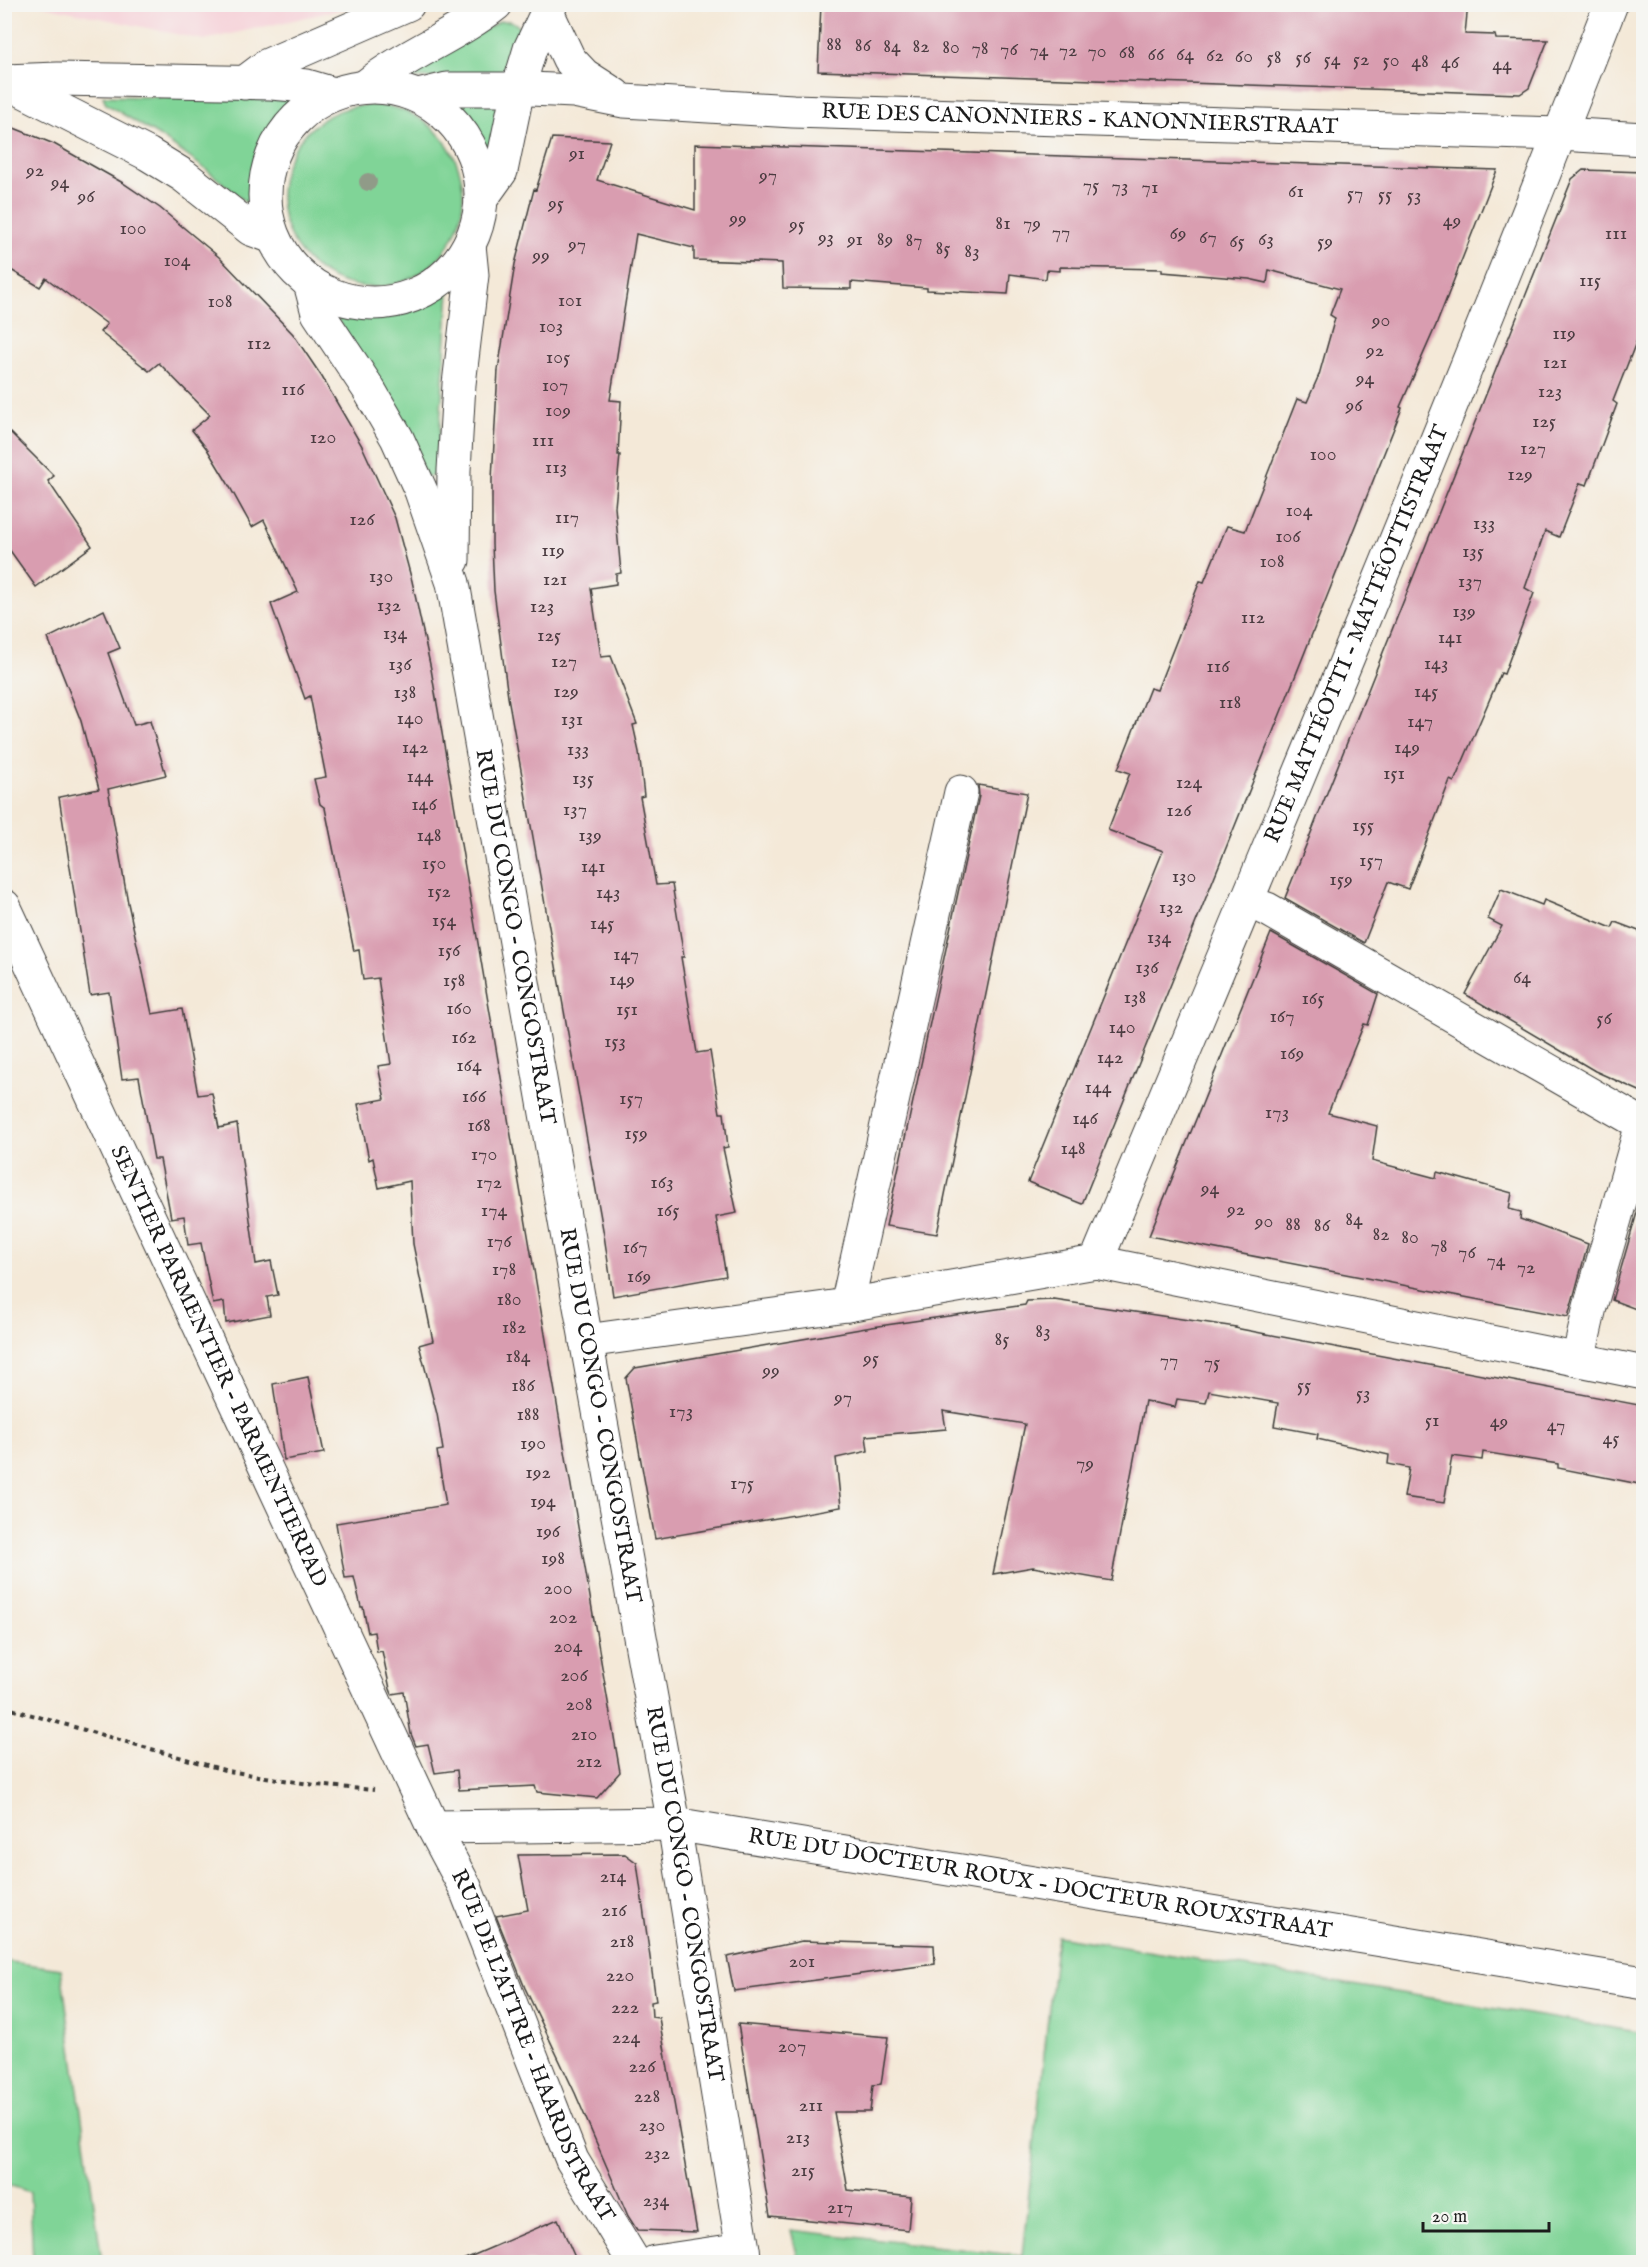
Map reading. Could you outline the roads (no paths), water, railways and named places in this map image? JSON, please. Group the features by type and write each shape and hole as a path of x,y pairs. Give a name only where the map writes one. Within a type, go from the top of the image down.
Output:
{"street":[{"path":"244,83 268,65 408,4"},
{"path":"366,86 381,74 474,20 496,4"},
{"name":"RUE MATTÉOTTI - MATTÉOTTISTRAAT","path":"1096,1262 1247,902 1611,4"},
{"path":"481,198 501,171 518,88 530,50 549,8"},
{"path":"549,8 569,59 585,75 624,101"},
{"path":"5,81 58,79 244,83 307,86 334,94"},
{"path":"5,81 148,154 184,176 251,229 273,237"},
{"path":"366,86 388,87 418,96 442,112 458,128 470,147 479,172 481,198 479,219 469,245 447,273 434,284 413,295 369,303 342,298 310,284 282,254 273,237 266,215 265,182 270,160 279,141 294,120 315,103 334,94 366,86"},
{"name":"RUE DES CANONNIERS - KANONNIERSTRAAT","path":"418,96 447,89 518,88 574,92 624,101 792,111 1560,134 1644,139"},
{"name":"RUE DU CONGO - CONGOSTRAAT","path":"453,583 454,470 459,384 472,275 469,245"},
{"name":"RUE DU CONGO - CONGOSTRAAT","path":"310,284 318,313 368,388 397,438 421,491 453,583 586,1341 674,1824 744,2256"},
{"path":"847,1305 961,792"},
{"path":"1247,902 1267,909 1642,1124 1590,1306 1578,1360"},
{"name":"SENTIER PARMENTIER - PARMENTIERPAD","path":"4,906 433,1827"},
{"path":"586,1341 847,1305 1096,1262 1644,1373"},
{"name":"RUE DU DOCTEUR ROUX - DOCTEUR ROUXSTRAAT","path":"433,1827 674,1824 1644,1983"},
{"name":"RUE DE L'ATTRE - HAARDSTRAAT","path":"433,1827 465,1887 572,2160 634,2262"},
{"path":"655,2262 744,2256"}]}
